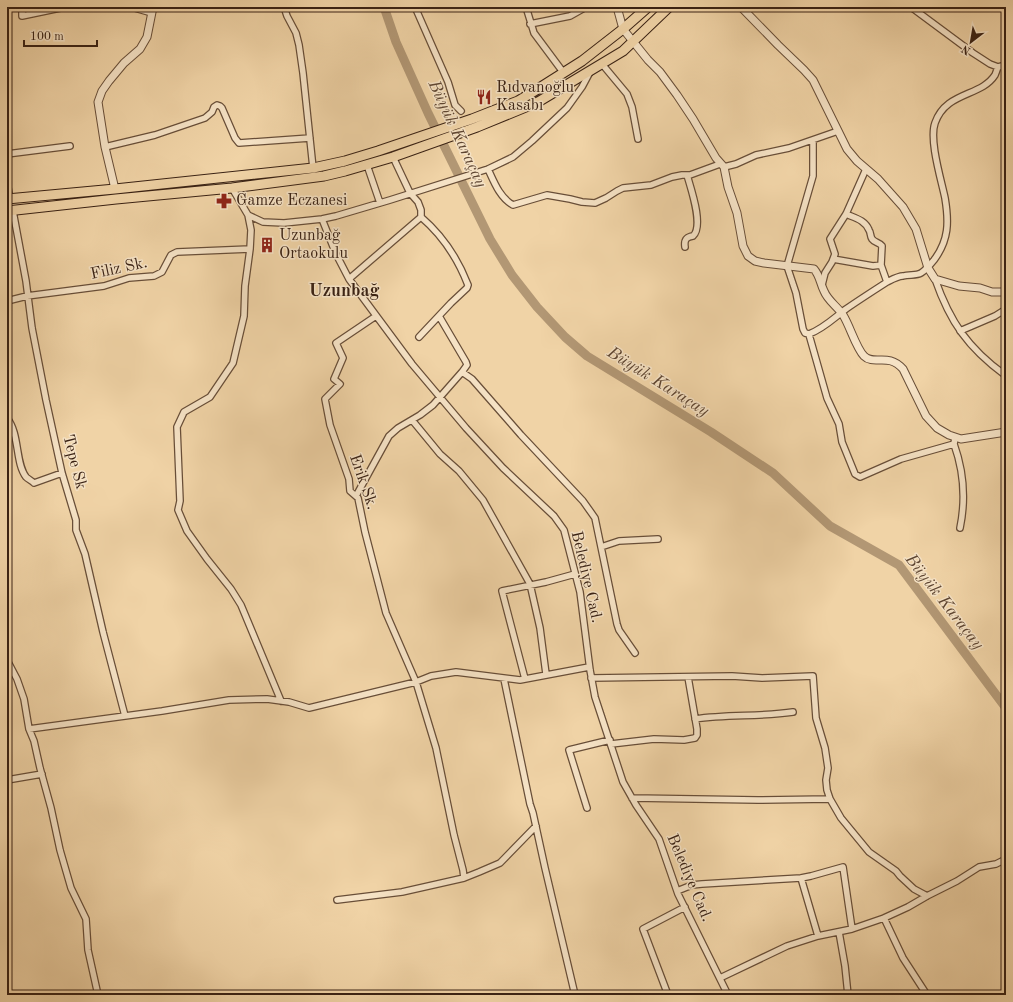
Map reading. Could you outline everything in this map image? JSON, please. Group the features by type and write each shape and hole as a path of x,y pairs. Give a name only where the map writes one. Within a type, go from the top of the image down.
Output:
{"highway":[{"path":"9,199 115,190 312,168 397,145 472,119 518,100 533,92 582,61 648,7"},
{"path":"10,211 232,188 324,176 393,157 477,127 538,102 623,51 669,7"}],"street":[{"path":"22,7 22,16 66,7"},
{"path":"115,190 105,147 98,102 102,92 124,63 140,50 147,37 153,10 131,7"},
{"path":"284,7 296,33 299,45 312,168"},
{"path":"415,7 448,82 455,106 461,111"},
{"path":"526,7 534,33 563,72"},
{"path":"530,24 570,16 586,7"},
{"path":"617,7 623,29 632,42 660,72 677,95 722,166 737,213 743,246 748,256 755,261 814,269 820,277 829,300 842,313 851,329 859,351 865,358 872,360 890,359 898,363 903,368 926,416 937,428 955,441 964,488 963,512 960,528"},
{"path":"740,7 813,80 847,149 904,207 916,229 928,268 935,279 943,302 960,331 973,348 1006,379"},
{"path":"911,7 990,64 998,67 1006,65"},
{"path":"602,64 627,94 632,107 638,139"},
{"path":"813,141 813,176 787,266 796,293 804,333 809,334 819,329 887,282 902,276 920,274 928,268 944,244 948,232 945,200 935,149 935,124 942,110 950,102 986,84 995,75 998,67"},
{"path":"248,215 263,222 284,223 322,219 380,203 474,172 488,169 513,157 567,108 592,70"},
{"path":"105,147 155,135 205,118 217,105 222,108 235,138 239,143 310,138"},
{"path":"488,169 500,193 509,203 513,205 547,194 582,202 595,203 623,188 651,185 672,177 688,175 736,164 756,155 779,151 813,141 838,131"},
{"path":"7,154 70,146"},
{"path":"349,279 421,217 421,210 418,202 410,193 393,157"},
{"path":"367,165 380,203"},
{"path":"822,285 825,273 833,259 835,251 830,239 846,214 866,169"},
{"path":"685,247 685,240 688,237 693,236 698,229 688,175"},
{"path":"7,182 9,199"},
{"path":"232,188 248,215 251,230 245,286 244,316 233,363 210,397 184,412 177,427 180,501 178,510 187,531 231,589 241,605 281,701"},
{"name":"Tepe Sk","path":"10,211 46,400 62,473 76,520 76,530 85,554 103,632 125,716"},
{"path":"846,214 862,221 870,231 872,239 882,246 881,266 887,282"},
{"path":"419,338 467,288 468,285 462,271 447,246 433,227 421,217"},
{"name":"Belediye Cad.","path":"322,219 336,254 349,279 412,364 466,428 503,468 554,516 564,530 580,592 594,697 623,782 659,839 677,891 728,995"},
{"name":"Filiz Sk.","path":"7,301 27,296 104,286 129,278 154,276 162,272 171,255 177,252 250,249"},
{"path":"833,259 881,266"},
{"path":"935,279 959,286 980,288 992,292 1006,292"},
{"path":"960,331 995,316 1006,309"},
{"name":"Erik Sk.","path":"376,316 336,344 343,358 334,379 340,384 325,399 330,425 349,480 350,491 358,498 365,532 386,613 416,682 438,756 464,878"},
{"path":"356,496 389,436 398,428 428,408 440,397 467,365 439,316"},
{"path":"809,334 827,398 839,424 842,442 855,474 860,477 902,459 961,439 1006,432"},
{"path":"462,372 472,379 521,435 583,501 594,518 617,624 619,630 635,653"},
{"path":"7,418 10,422 17,445 21,467 26,478 34,482 62,473"},
{"path":"412,420 440,454 460,471 483,500 530,584 540,628 546,674"},
{"path":"601,547 620,541 658,539"},
{"path":"525,679 502,591 530,584 546,582 575,574"},
{"path":"7,660 17,679 24,699 29,729 34,741 52,808 60,850 71,888 86,919 88,950 98,995"},
{"path":"29,729 229,700 267,699 309,708 416,682 431,676 456,672 520,680 589,667"},
{"path":"587,808 569,750 610,742 654,739 691,740 695,738 697,735 697,729 688,676"},
{"path":"591,678 688,676 762,678 812,676 816,718 828,768 826,780 830,799 841,818 869,852 896,871 914,889 927,896"},
{"path":"504,679 530,804 575,995"},
{"path":"695,719 710,717 758,716 793,712"},
{"path":"7,780 42,774"},
{"path":"632,798 758,800 830,799"},
{"path":"337,900 402,892 464,878 500,863 536,826"},
{"path":"720,978 787,946 818,936 852,929 884,918 957,881 979,867 996,864 1006,859"},
{"path":"677,891 692,885 801,878 843,867 852,929"},
{"path":"801,878 818,936"},
{"path":"668,995 643,929 685,907"},
{"path":"884,918 903,958 927,995"},
{"path":"839,932 848,995"}],"waterway":[{"name":"Büyük Karaçay","path":"384,7 396,42 428,113 490,239 512,275 537,307 565,337 587,356 711,432 773,473 830,526 899,565 1006,708"}],"place":[{"name":"Rıdvanoğlu Kasabı","path":"484,97"},
{"name":"Gamze Eczanesi","path":"224,201"},
{"name":"Uzunbağ Ortaokulu","path":"267,245"}],"district":[{"name":"Uzunbağ","path":"344,291"}]}
